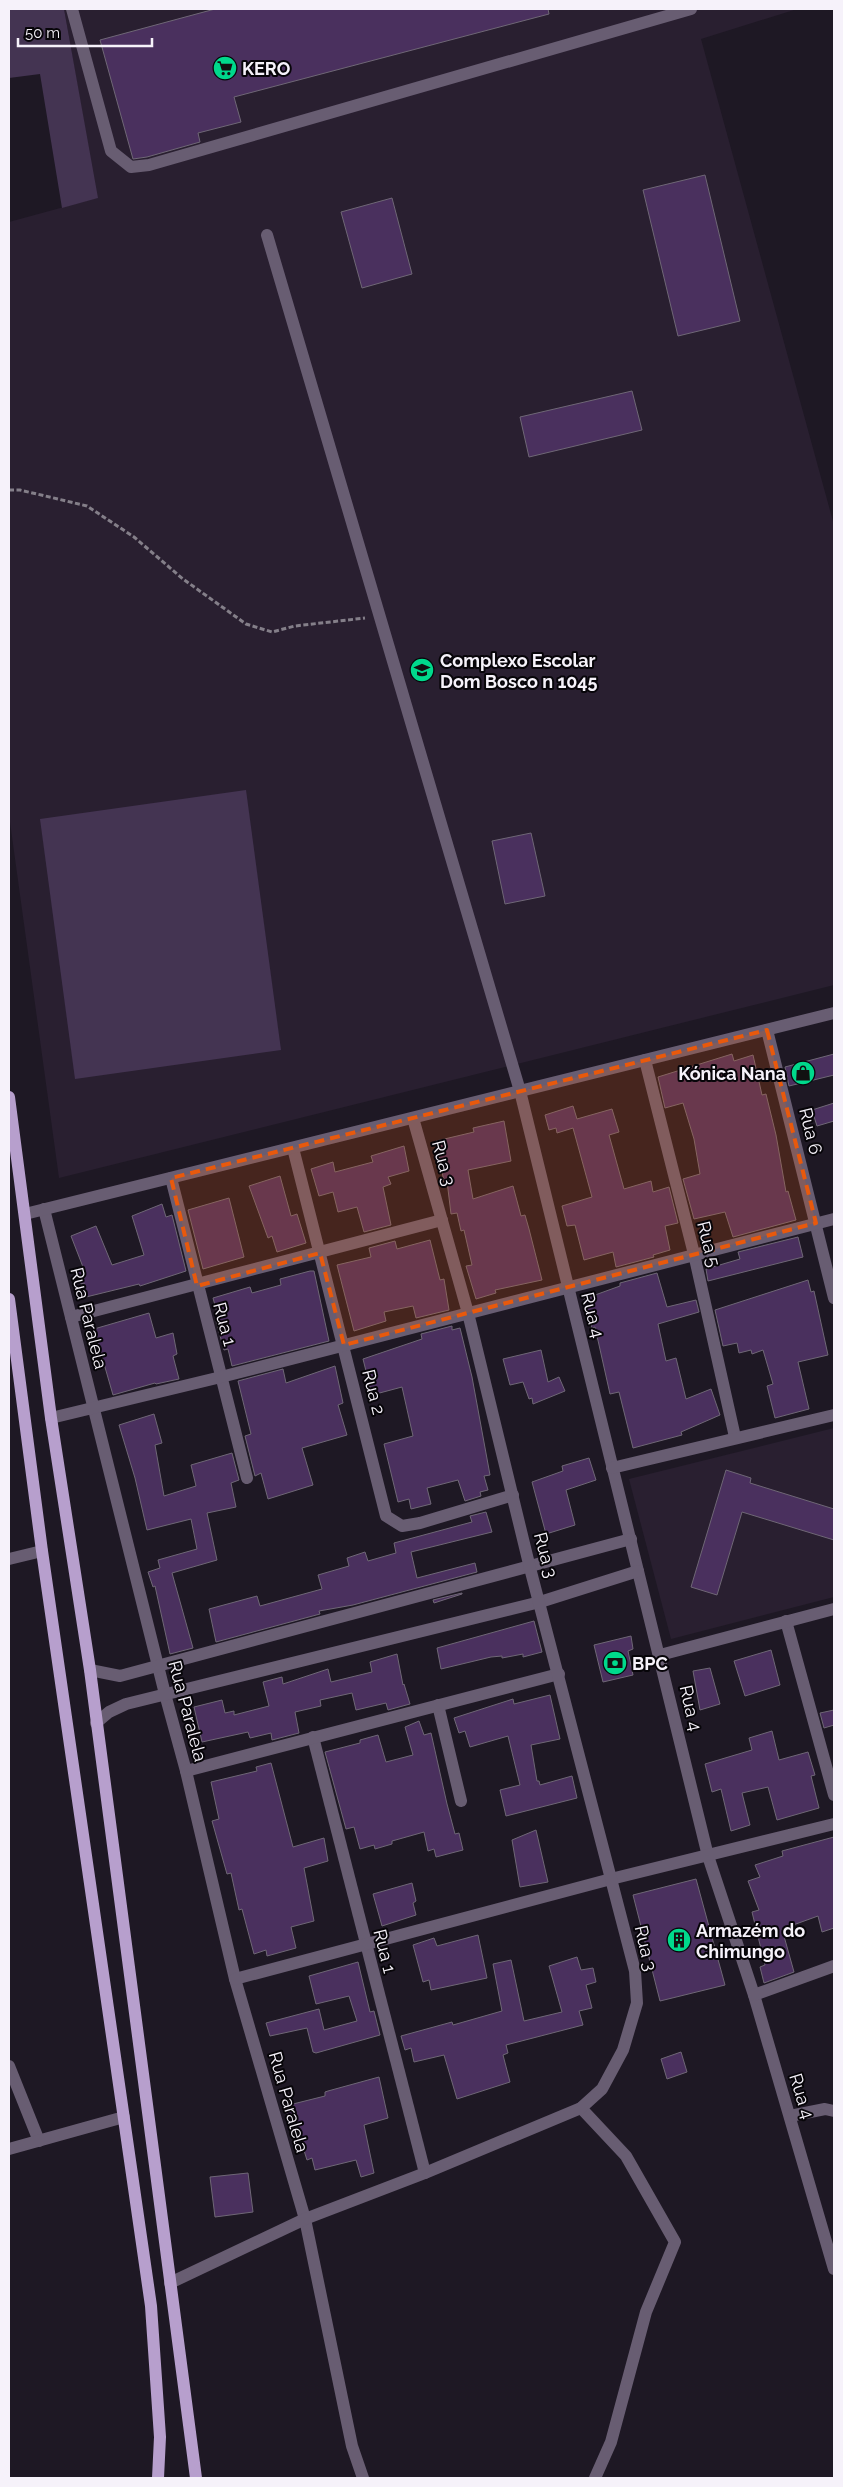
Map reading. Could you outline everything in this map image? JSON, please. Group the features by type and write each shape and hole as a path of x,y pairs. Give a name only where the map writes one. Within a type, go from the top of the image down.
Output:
{"main road":[{"path":"9,1097 51,1418 90,1670 196,2478"},
{"path":"9,1299 13,1368 42,1551 151,2306 160,2437 158,2478"}],"street":[{"path":"72,9 111,152 131,167 148,165 691,9"},
{"name":"Rua 4","path":"267,235 520,1091 708,1856 754,1995 834,2269"},
{"path":"25,1214 834,1013"},
{"name":"Rua 6","path":"767,1030 834,1298"},
{"name":"Rua 5","path":"645,1060 694,1254 735,1437"},
{"name":"Rua 3","path":"414,1118 468,1313 530,1568 635,1970 637,2003 623,2050 602,2089 581,2108"},
{"name":"Rua 2","path":"293,1148 386,1516 402,1526 512,1495"},
{"name":"Rua 1","path":"171,1178 247,1478"},
{"name":"Rua Paralela","path":"44,1209 157,1665 186,1771 235,1979 305,2219 352,2446 362,2478"},
{"path":"51,1418 221,1377 834,1219"},
{"path":"71,1317 197,1286 442,1220"},
{"path":"612,1468 735,1437 834,1415"},
{"path":"90,1670 120,1676 530,1568 630,1539"},
{"path":"9,1559 42,1551"},
{"path":"96,1723 109,1712 126,1704 540,1602 638,1571"},
{"path":"660,1655 834,1609"},
{"path":"786,1622 834,1795"},
{"path":"186,1771 559,1674"},
{"path":"438,1705 461,1802"},
{"name":"Rua 1","path":"313,1737 425,2173"},
{"path":"235,1979 611,1879 834,1824"},
{"path":"754,1995 834,1966"},
{"path":"9,2066 38,2140"},
{"path":"170,2283 305,2219 425,2173 581,2108 626,2156 675,2242 646,2312 611,2442 595,2478"},
{"path":"790,2116 825,2109 834,2111"},
{"path":"9,2149 124,2117"}],"path":[{"path":"9,490 20,490 87,506 134,537 183,579 246,624 272,632 295,626 339,620 380,618"}],"highlighted area":[{"path":"767,1030 816,1223 344,1345 320,1253 197,1286 171,1178"}],"shaded area":[{"path":"9,9 64,9 98,198 62,208 40,74 9,78"},
{"name":"Complexo Escolar Dom Bosco n 1045","path":"64,9 797,9 701,39 834,525 834,985 59,1178 9,815 9,222 97,198"},
{"path":"246,790 281,1050 75,1079 40,819"},
{"path":"834,1428 834,1597 671,1639 629,1479"}],"building":[{"name":"KERO","path":"215,9 548,9 549,14 234,97 241,122 198,133 200,142 147,157 133,159 100,40"},
{"path":"705,175 740,321 678,336 643,190"},
{"path":"392,198 412,274 362,288 341,212"},
{"path":"632,391 642,430 529,457 520,417"},
{"path":"531,833 545,896 505,904 492,841"},
{"path":"732,1054 734,1061 753,1055 762,1095 766,1094 776,1135 786,1192 788,1191 796,1220 733,1237 725,1212 694,1219 683,1179 700,1174 694,1139 683,1103 665,1108 658,1077"},
{"path":"834,1054 834,1075 789,1086 785,1067"},
{"path":"834,1103 834,1121 817,1126 812,1110"},
{"path":"573,1106 577,1119 612,1109 619,1132 609,1135 624,1189 651,1181 653,1192 669,1187 678,1223 665,1226 670,1250 653,1255 654,1257 616,1267 613,1252 584,1260 575,1225 567,1226 562,1206 592,1197 573,1128 557,1133 556,1128 549,1130 545,1115"},
{"path":"504,1121 511,1161 468,1170 473,1199 513,1186 521,1216 525,1215 542,1280 495,1290 496,1293 476,1299 466,1266 472,1265 464,1230 461,1231 457,1213 451,1214 447,1181 444,1182 436,1141 474,1132 473,1128"},
{"path":"404,1146 409,1171 388,1177 391,1184 383,1187 391,1225 364,1232 357,1207 338,1212 333,1192 319,1196 311,1169 333,1162 335,1172 373,1162 371,1156"},
{"path":"280,1176 291,1216 297,1214 306,1243 277,1252 272,1236 268,1238 249,1186"},
{"path":"229,1198 244,1257 203,1269 188,1210"},
{"path":"162,1204 166,1217 172,1215 186,1271 140,1286 139,1284 86,1297 84,1283 81,1284 77,1268 83,1267 71,1236 96,1226 112,1265 144,1255 132,1216"},
{"path":"798,1237 803,1257 708,1281 706,1269 740,1259 738,1252"},
{"path":"430,1240 440,1280 444,1279 449,1310 416,1318 413,1306 384,1312 386,1321 354,1331 337,1265 371,1257 369,1248 395,1241 397,1249"},
{"path":"314,1271 329,1341 232,1366 228,1349 224,1350 216,1321 219,1320 213,1298 250,1287 252,1293 281,1285 280,1279"},
{"path":"657,1273 667,1307 696,1300 699,1312 658,1324 666,1361 676,1358 686,1399 711,1389 720,1415 681,1432 682,1435 633,1448 619,1392 610,1394 595,1327 592,1328 584,1299 620,1286 620,1283"},
{"path":"808,1280 811,1292 814,1291 828,1355 798,1362 809,1409 775,1418 767,1386 773,1384 763,1350 752,1354 751,1350 739,1353 737,1343 723,1346 715,1310"},
{"path":"149,1313 156,1338 173,1333 177,1354 173,1356 179,1379 155,1383 113,1395 94,1329"},
{"path":"452,1326 452,1330 460,1328 472,1377 490,1475 484,1476 488,1490 480,1492 481,1496 465,1501 458,1480 427,1488 431,1504 411,1509 409,1499 398,1502 384,1444 413,1436 402,1387 372,1395 363,1359 422,1339 421,1334"},
{"path":"541,1350 548,1382 559,1377 565,1391 533,1404 532,1398 529,1399 523,1382 510,1385 503,1359"},
{"path":"335,1366 343,1403 338,1405 347,1435 302,1448 313,1485 268,1499 261,1473 255,1476 245,1436 251,1434 238,1381 283,1369 286,1383"},
{"path":"154,1414 162,1443 155,1445 164,1496 196,1486 191,1465 232,1453 239,1480 231,1483 236,1507 207,1513 217,1560 172,1573 193,1648 170,1654 155,1586 153,1587 148,1572 160,1568 158,1560 197,1549 191,1519 147,1530 135,1478 119,1425"},
{"path":"589,1458 596,1480 566,1490 575,1525 546,1534 532,1482 563,1471 562,1466"},
{"path":"726,1470 751,1478 750,1483 834,1509 834,1540 742,1512 717,1595 691,1587"},
{"path":"486,1512 492,1532 411,1552 417,1578 475,1563 477,1572 353,1605 319,1611 320,1614 216,1642 209,1609 257,1596 260,1606 322,1589 318,1575 349,1566 347,1558 365,1552 368,1561 396,1553 394,1543 472,1522 470,1516"},
{"path":"462,1593 434,1603 433,1600"},
{"path":"534,1621 542,1652 523,1657 523,1654 502,1658 502,1656 491,1657 441,1669 437,1648"},
{"name":"BPC","path":"631,1636 633,1649 628,1651 633,1675 603,1682 594,1645"},
{"path":"771,1650 780,1685 745,1696 734,1661"},
{"path":"397,1654 403,1685 410,1704 388,1710 386,1703 356,1710 352,1693 320,1700 321,1706 295,1712 299,1733 272,1740 271,1733 250,1738 248,1732 202,1742 194,1707 222,1700 225,1713 234,1711 234,1715 269,1706 263,1682 282,1677 283,1684 328,1669 331,1682 372,1672 370,1662"},
{"path":"710,1668 720,1704 700,1710 693,1671"},
{"path":"550,1695 560,1739 531,1745 537,1781 539,1781 540,1785 572,1776 577,1798 506,1816 500,1790 520,1785 508,1736 470,1747 465,1731 459,1733 454,1718 513,1699 514,1704"},
{"path":"834,1710 834,1725 824,1728 820,1713"},
{"path":"419,1721 424,1735 431,1733 455,1834 459,1833 463,1850 436,1857 434,1849 428,1851 424,1832 392,1841 392,1844 375,1849 374,1845 360,1849 354,1827 346,1829 325,1752 360,1743 360,1740 378,1735 386,1762 413,1755 405,1727"},
{"path":"772,1731 779,1760 808,1752 815,1775 811,1776 819,1808 777,1820 768,1787 742,1793 750,1825 731,1831 721,1789 712,1792 705,1764 752,1750 749,1738"},
{"path":"271,1763 293,1847 324,1838 328,1861 304,1868 314,1921 291,1927 296,1948 267,1956 266,1950 254,1954 242,1909 239,1910 231,1873 227,1874 212,1821 219,1819 211,1782 257,1771 256,1767"},
{"path":"536,1830 548,1882 520,1887 512,1840"},
{"path":"834,1837 834,1928 822,1932 818,1916 782,1929 794,1972 764,1983 760,1967 765,1965 752,1912 759,1910 748,1881 760,1877 755,1865 783,1856 782,1851"},
{"name":"Armazém do Chimungo","path":"696,1879 725,1985 660,2001 633,1895"},
{"path":"412,1883 416,1901 413,1903 416,1915 382,1926 373,1894"},
{"path":"478,1935 487,1978 431,1990 429,1980 423,1982 413,1945 434,1938 437,1946"},
{"path":"577,1957 581,1970 593,1968 596,1982 586,1985 592,2008 579,2011 583,2025 506,2045 508,2053 503,2055 510,2082 457,2099 444,2055 414,2062 411,2048 405,2050 401,2036 452,2022 453,2025 502,2011 493,1964 511,1960 524,2021 562,2012 549,1966"},
{"path":"358,1962 370,2012 374,2011 380,2035 316,2053 313,2052 307,2028 270,2036 266,2023 319,2009 324,2030 357,2021 349,1996 316,2004 309,1976"},
{"path":"681,2052 687,2072 667,2079 661,2059"},
{"path":"379,2077 388,2118 364,2125 374,2173 361,2177 356,2160 315,2170 312,2158 307,2160 301,2141 295,2142 285,2106 325,2096 325,2092"},
{"path":"248,2173 253,2212 215,2217 210,2177"}],"place":[{"name":"KERO","path":"225,68"},
{"name":"Complexo Escolar Dom Bosco n 1045","path":"422,670"},
{"name":"Kónica Nana","path":"803,1073"},
{"name":"BPC","path":"615,1663"},
{"name":"Armazém do Chimungo","path":"679,1940"}]}
